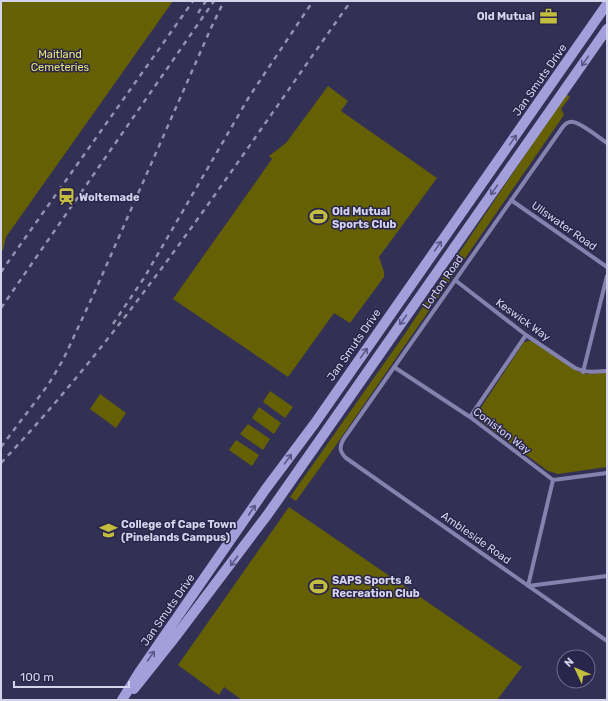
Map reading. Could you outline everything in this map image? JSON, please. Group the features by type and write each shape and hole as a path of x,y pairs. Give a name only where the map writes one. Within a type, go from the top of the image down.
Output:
{"main road":[{"name":"Jan Smuts Drive","path":"123,700 140,671 265,490 315,423 607,4"},
{"name":"Jan Smuts Drive","path":"123,700 148,673 264,519 607,29"}],"street":[{"name":"Lorton Road","path":"340,447 343,440 567,122 572,121 578,123 607,143"},
{"name":"Ullswater Road","path":"511,200 607,267"},
{"path":"607,276 583,372 607,371"},
{"name":"Keswick Way","path":"455,280 526,335 583,372"},
{"path":"470,417 526,335"},
{"name":"Coniston Way","path":"394,367 470,417 553,480"},
{"name":"Ambleside Road","path":"340,447 341,453 346,458 607,641"},
{"path":"607,473 553,480 528,586 607,576"}],"green space":[{"name":"Maitland Cemeteries","path":"1,1 173,1 6,237 3,250 1,252"},
{"name":"Old Mutual Sports Club","path":"328,86 348,101 341,111 437,178 379,257 384,272 384,277 350,323 334,313 288,377 173,299 272,159 269,156 286,143"},
{"path":"566,94 570,97 561,109 564,115 296,501 290,497 402,338"},
{"path":"534,341 577,371 588,374 607,372 607,467 558,474 548,471 479,420 478,412 524,342"},
{"path":"270,391 293,407 285,418 263,402"},
{"path":"100,394 126,413 116,428 90,409"},
{"path":"259,407 281,423 274,434 252,418"},
{"path":"248,424 270,439 263,450 240,434"},
{"path":"236,440 259,455 252,466 229,450"},
{"name":"SAPS Sports & Recreation Club","path":"289,507 522,667 497,700 242,700 224,687 219,695 178,665"}],"railway":[{"path":"1,272 193,1"},
{"path":"198,13 206,1"},
{"path":"1,308 214,1"},
{"path":"1,447 48,385 63,360 224,1"},
{"path":"113,324 144,278 249,97 313,1"},
{"path":"1,463 50,409 141,296 184,238 351,1"}],"place":[{"name":"Old Mutual","path":"548,16"},
{"name":"Woltemade","path":"66,197"},
{"name":"Old Mutual Sports Club","path":"319,217"},
{"name":"College of Cape Town (Pinelands Campus)","path":"108,530"},
{"name":"SAPS Sports & Recreation Club","path":"319,586"}]}
